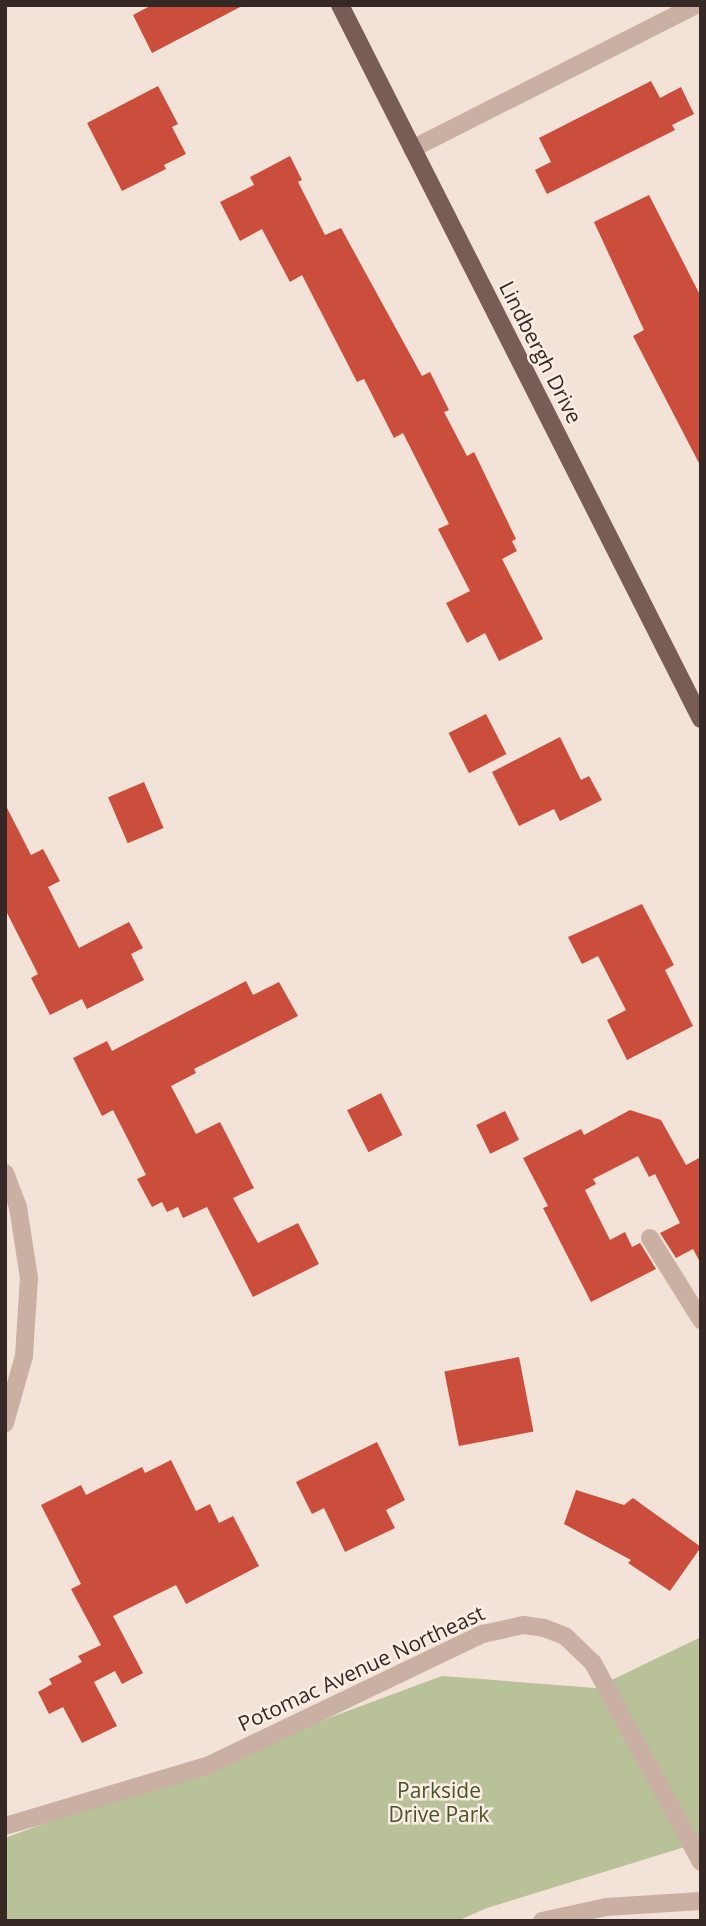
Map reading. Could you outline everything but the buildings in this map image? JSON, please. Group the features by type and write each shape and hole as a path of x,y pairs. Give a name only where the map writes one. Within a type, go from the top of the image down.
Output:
{"main road":[{"name":"Lindbergh Drive","path":"340,5 701,719"}],"street":[{"path":"412,149 696,5"},
{"path":"5,1173 18,1208 29,1278 24,1356 5,1423"},
{"path":"650,1238 701,1321"},
{"name":"Potomac Avenue Northeast","path":"5,1826 209,1765 483,1633 523,1625 544,1628 565,1636 593,1663 701,1862"},
{"path":"542,1921 606,1907 701,1901"}],"green space":[{"name":"Parkside Drive Park","path":"701,1637 701,1842 487,1908 457,1921 5,1921 5,1838 442,1676 595,1688"}]}
